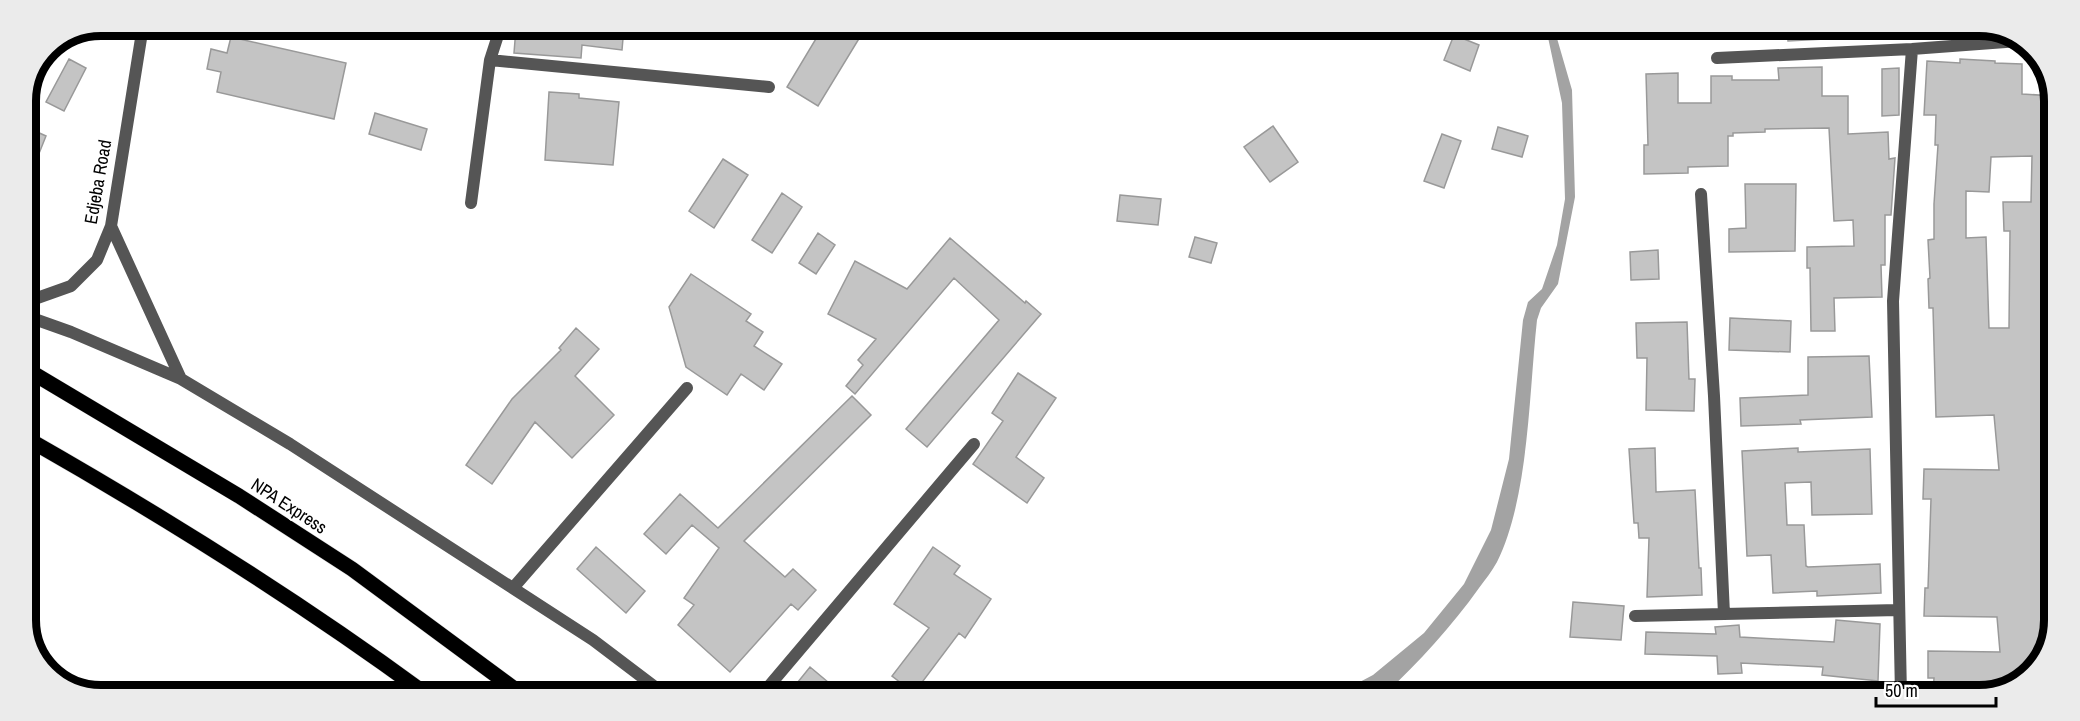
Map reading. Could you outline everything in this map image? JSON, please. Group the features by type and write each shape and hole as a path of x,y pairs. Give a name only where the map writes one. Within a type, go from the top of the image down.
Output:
{"main road":[{"name":"NPA Express","path":"36,375 238,496 352,569 509,685"},
{"path":"36,444 241,566 358,644 414,685"}],"street":[{"name":"Edjeba Road","path":"36,298 71,286 97,260 111,226 142,36"},
{"path":"471,203 490,60 498,36"},
{"path":"1717,58 1912,49 2006,42"},
{"path":"1901,685 1893,301 1912,49"},
{"path":"490,60 769,87"},
{"path":"1701,195 1714,396 1724,614"},
{"path":"111,226 181,380"},
{"path":"36,320 71,332 181,380 290,444 593,640 652,685"},
{"path":"513,588 687,388"},
{"path":"770,685 974,444"},
{"path":"1635,616 1898,610"}],"shaded area":[{"path":"1548,36 1556,36 1572,90 1575,197 1558,284 1541,308 1537,320 1522,476 1508,536 1497,562 1469,602 1435,643 1394,685 1354,685 1373,675 1424,633 1464,584 1491,530 1509,459 1523,320 1528,302 1542,289 1557,245 1565,199 1562,103"}],"building":[{"path":"515,36 623,36 622,50 582,45 581,58 514,53"},
{"path":"818,36 860,37 818,106 787,87"},
{"path":"1454,36 1479,45 1470,71 1444,60"},
{"path":"1788,36 1824,36 1824,39 1788,41"},
{"path":"231,37 346,63 334,119 217,92 221,72 207,69 211,49 227,53"},
{"path":"69,59 86,68 64,111 46,102"},
{"path":"1960,59 2022,64 2022,94 2044,97 2044,375 2042,375 2044,396 2044,620 2041,641 2031,660 2025,666 2000,682 1979,685 1934,685 1934,678 1928,678 1928,651 2000,652 1997,617 1924,616 1925,588 1928,588 1931,499 1923,499 1924,469 1999,470 1994,415 1936,417 1933,308 1929,308 1928,240 1934,239 1938,145 1935,145 1936,115 1924,115 1927,61 1960,63","holes":["2032,156 2031,202 2003,202 2004,231 2010,231 2009,328 1989,328 1986,237 1966,238 1966,191 1989,192 1991,157"]},
{"path":"1822,67 1822,96 1848,96 1848,134 1888,132 1889,159 1895,158 1891,215 1885,215 1885,265 1881,265 1882,297 1834,298 1835,331 1811,331 1810,268 1807,268 1807,247 1854,246 1853,220 1834,221 1829,128 1765,129 1765,132 1733,133 1733,136 1728,136 1728,166 1688,167 1688,173 1644,174 1644,145 1648,145 1646,74 1678,73 1678,103 1711,103 1711,76 1732,76 1732,80 1779,80 1778,68"},
{"path":"1899,68 1899,115 1882,116 1882,69"},
{"path":"549,92 579,94 579,98 619,102 613,165 545,160"},
{"path":"375,113 427,129 421,150 369,134"},
{"path":"1273,126 1298,162 1270,182 1244,147"},
{"path":"1498,127 1528,136 1522,157 1492,149"},
{"path":"36,132 46,136 36,161"},
{"path":"1442,134 1461,141 1444,188 1424,181"},
{"path":"723,159 748,175 714,228 689,211"},
{"path":"1745,184 1796,184 1795,251 1729,252 1729,229 1746,228"},
{"path":"782,193 802,207 772,253 752,240"},
{"path":"1120,195 1161,199 1158,225 1117,221"},
{"path":"818,233 835,245 816,274 799,263"},
{"path":"1195,237 1217,243 1211,263 1189,257"},
{"path":"950,238 1025,303 1026,301 1041,314 927,447 906,429 999,320 954,278 855,394 846,386 863,365 858,360 876,339 828,314 855,261 907,289"},
{"path":"1658,250 1659,279 1631,280 1630,252"},
{"path":"691,274 751,314 746,321 763,332 754,346 782,364 764,390 741,374 727,395 686,367 669,307"},
{"path":"1730,318 1791,321 1790,352 1729,350"},
{"path":"1687,322 1689,379 1695,379 1694,411 1646,410 1647,358 1637,358 1636,323"},
{"path":"576,328 599,349 575,376 614,415 572,458 535,422 492,484 466,465 512,399 561,350 559,348"},
{"path":"1869,356 1872,417 1800,420 1801,424 1741,426 1740,398 1808,395 1808,357"},
{"path":"1018,373 1056,398 1016,457 1044,478 1027,503 973,464 1003,421 992,413"},
{"path":"852,396 871,415 744,541 785,577 793,569 816,590 798,610 791,604 730,672 678,625 694,605 684,598 719,548 692,525 666,554 644,534 680,494 718,528"},
{"path":"1655,448 1656,492 1695,490 1702,595 1647,597 1649,538 1639,538 1638,523 1634,523 1629,449"},
{"path":"1798,448 1798,452 1870,449 1872,514 1812,515 1811,482 1785,483 1787,525 1804,525 1806,566 1808,567 1880,564 1881,593 1817,596 1817,591 1773,593 1771,555 1747,556 1742,451"},
{"path":"596,547 645,591 626,613 577,569"},
{"path":"933,547 960,566 954,574 991,599 965,638 959,633 920,685 904,685 892,676 929,628 894,604"},
{"path":"1573,602 1624,606 1621,640 1570,637"},
{"path":"1836,620 1880,624 1878,681 1822,675 1823,667 1741,663 1742,673 1718,674 1717,656 1645,654 1646,632 1716,634 1715,627 1739,625 1740,637 1834,642"},
{"path":"810,667 831,685 795,685"}]}
